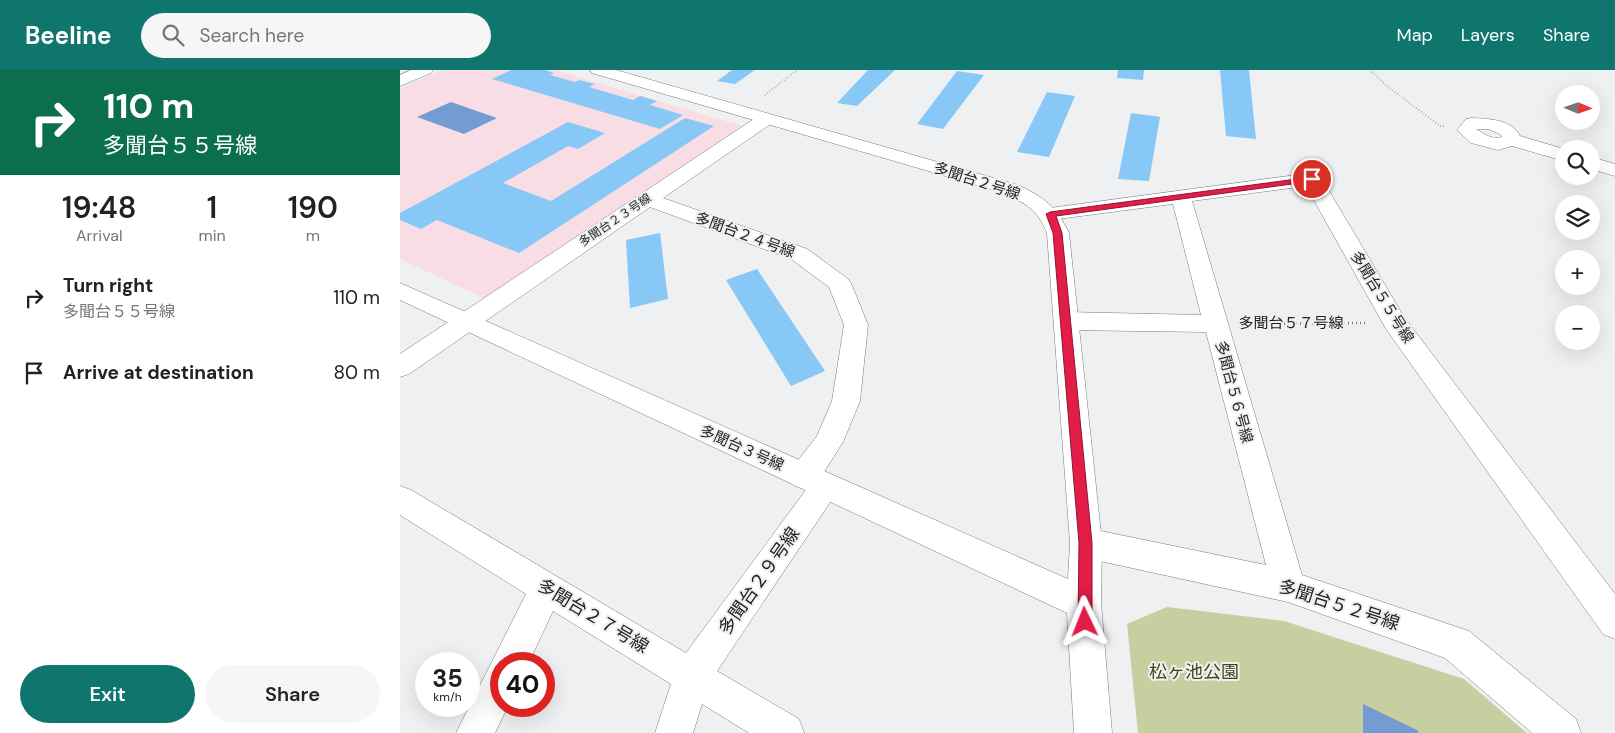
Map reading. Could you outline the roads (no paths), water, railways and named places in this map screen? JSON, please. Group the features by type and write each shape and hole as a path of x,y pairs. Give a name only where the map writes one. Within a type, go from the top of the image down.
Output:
{"street":[{"path":"400,81 425,70"},
{"name":"多聞台２号線","path":"598,70 1011,189 1037,202 1050,214"},
{"name":"多聞台２３号線","path":"400,368 766,119"},
{"path":"1466,130 1478,139 1498,144 1512,140 1555,152"},
{"path":"1600,166 1615,170"},
{"name":"多聞台５５号線","path":"1050,214 1312,179 1395,323 1615,622"},
{"name":"多聞台５６号線","path":"1181,197 1288,586"},
{"name":"多聞台２４号線","path":"646,199 799,254 839,283 856,324 846,401 815,481"},
{"path":"1050,214 1058,233 1086,543 1084,603 1093,733"},
{"name":"多聞台３号線","path":"400,291 1084,603"},
{"path":"1066,321 1216,324"},
{"name":"多聞台２９号線","path":"674,733 692,676 815,481"},
{"name":"多聞台２７号線","path":"400,499 785,733"},
{"name":"多聞台５２号線","path":"1086,543 1288,586 1456,644 1562,733"},
{"path":"515,652 547,588"},
{"path":"475,733 490,702"}],"water":[{"path":"451,102 497,118 464,134 417,117"},
{"path":"1363,704 1417,730 1419,733 1363,733"}],"park label":[{"name":"松ヶ池公園","path":"1194,672"}]}
